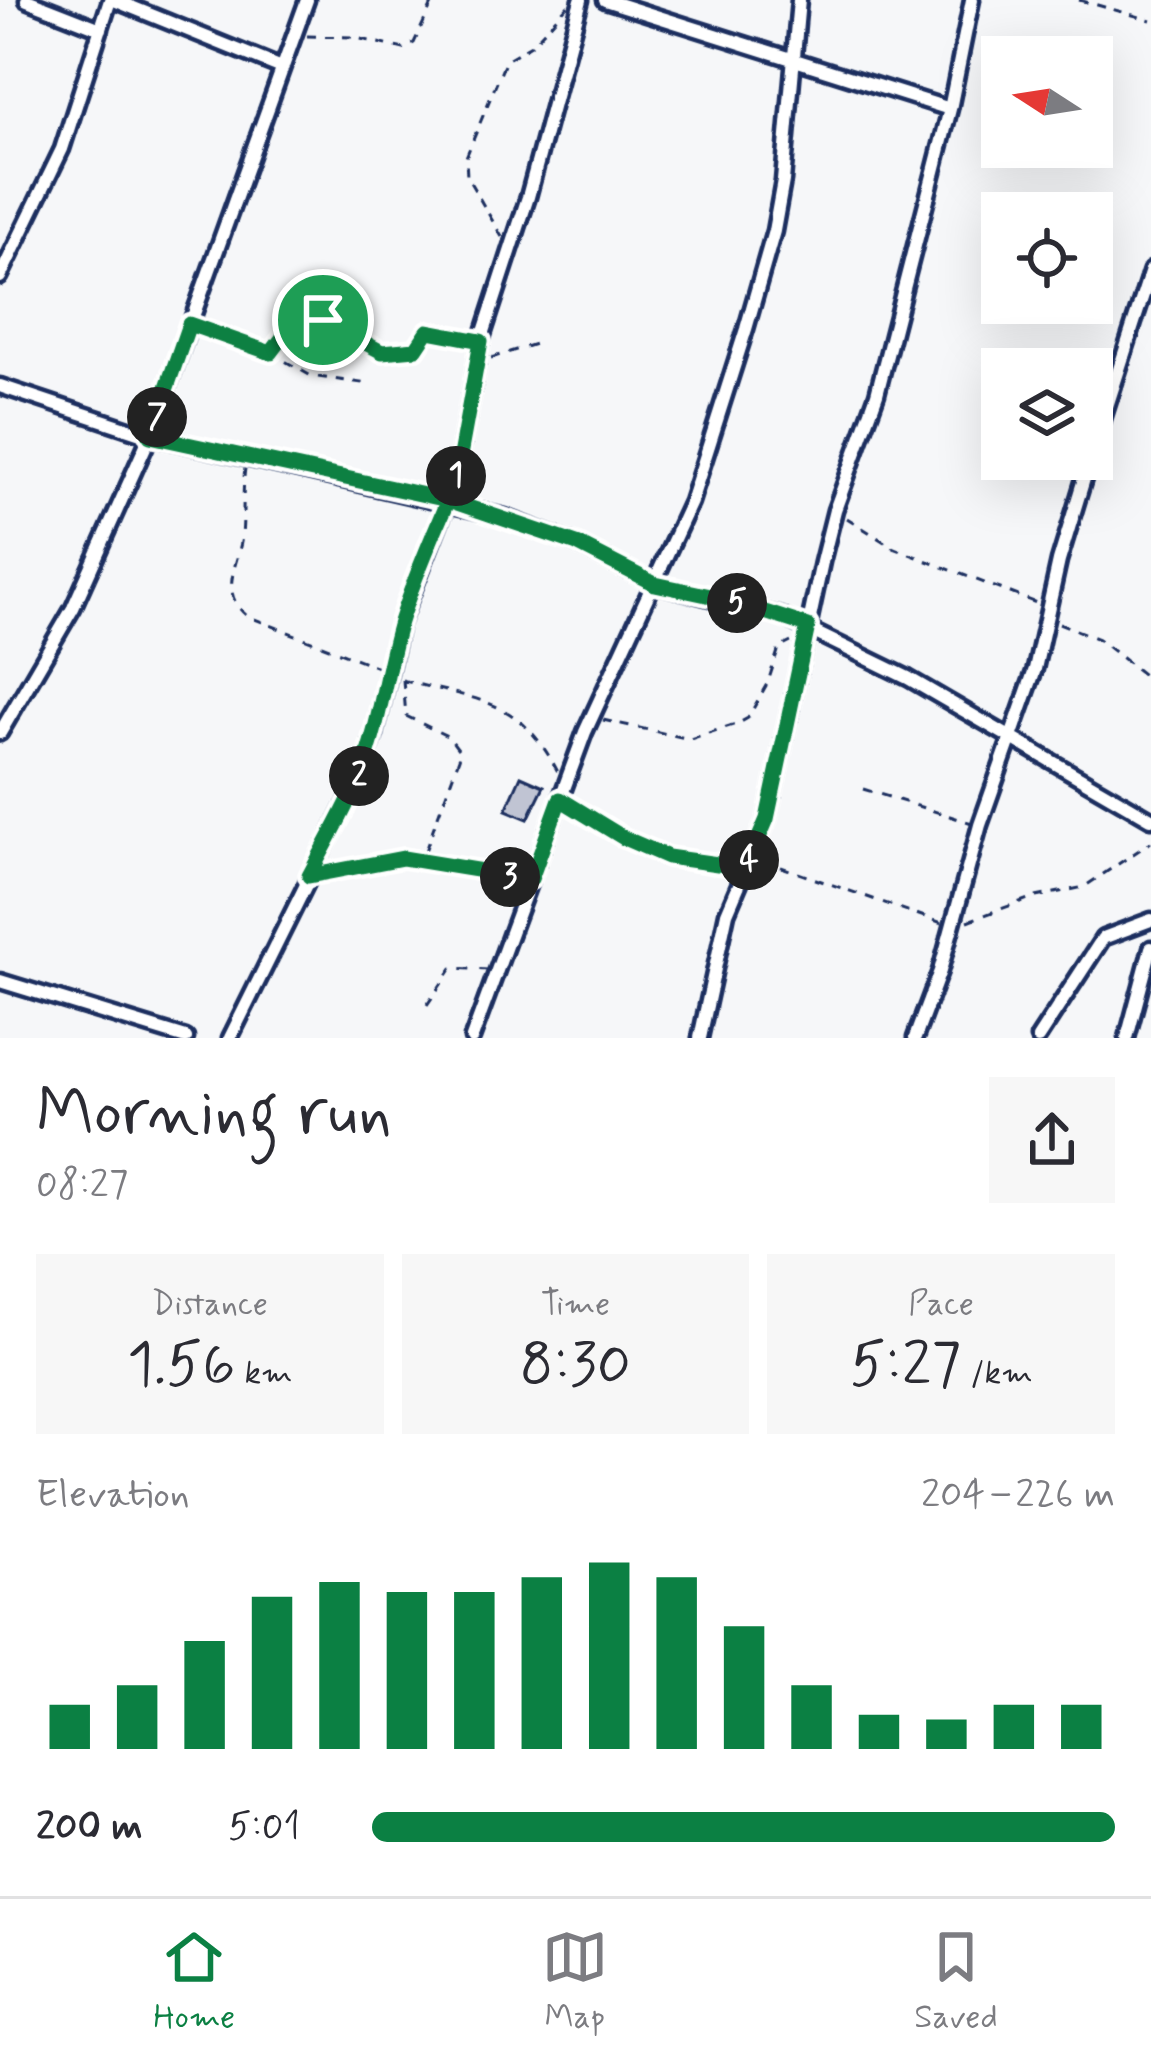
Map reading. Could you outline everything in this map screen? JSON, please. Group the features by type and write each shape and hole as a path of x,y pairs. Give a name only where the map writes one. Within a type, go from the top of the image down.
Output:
{"street":[{"path":"27,0 101,29"},
{"path":"0,277 62,149 112,0 282,68"},
{"path":"0,733 74,608 150,436 308,0"},
{"path":"230,1038 358,780 396,677 400,624 448,500 466,436 481,341 535,176 580,0"},
{"path":"605,0 950,109"},
{"path":"472,1038 592,717 691,502 774,232 800,0"},
{"path":"700,1038 727,913 767,819 835,510 877,394 950,109 972,0"},
{"path":"0,243 15,248"},
{"path":"1113,388 1151,270"},
{"path":"0,386 150,436 448,500 577,544 655,584 725,599 806,633 1010,735 1151,819"},
{"path":"915,1038 953,926 980,825 1035,668 1084,480"},
{"path":"1038,1038 1103,938 1151,920"},
{"path":"1127,1038 1151,948"},
{"path":"0,981 186,1038"}],"path":[{"path":"293,34 352,37 404,49 414,44 434,0"},
{"path":"508,249 467,177 466,157 506,60 531,45 571,0"},
{"path":"1079,0 1151,20"},
{"path":"271,353 300,319 323,320 392,354 416,349 428,331 481,341"},
{"path":"189,324 271,353 311,376 369,384"},
{"path":"478,361 541,343"},
{"path":"246,460 240,502 242,533 230,586 235,604 248,616 396,677 495,704 526,722 563,793 624,838 668,857 748,862 953,926 1031,898 1084,887 1151,842"},
{"path":"835,510 894,548 1098,639 1151,681"},
{"path":"592,717 690,739 739,723 748,718 769,682 779,648 806,633"},
{"path":"396,677 406,716 448,737 461,753 421,860"},
{"path":"863,789 980,825"},
{"path":"309,876 352,871 393,859 531,879"},
{"path":"427,1005 452,968 495,971"}],"building":[{"path":"521,776 544,786 528,819 506,810"}],"route":[{"path":"323,320 296,320 271,353 189,324 150,436 448,500 577,544 655,584 725,599 808,626 767,819 746,868 668,857 624,838 560,799 531,879 403,858 309,876 358,780 375,734 400,624 415,579 436,532 448,500 455,483 481,341 428,331 416,349 392,354 323,320"}]}
